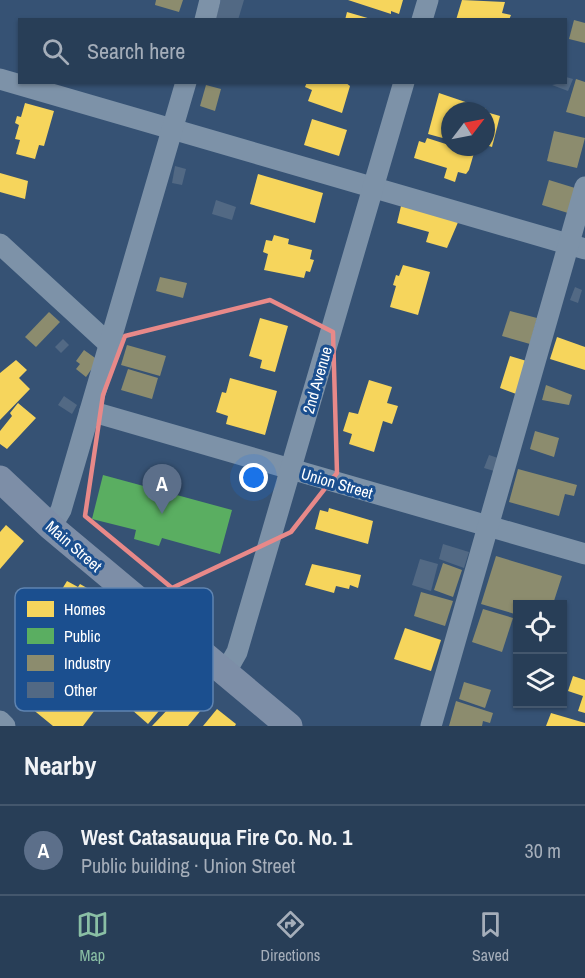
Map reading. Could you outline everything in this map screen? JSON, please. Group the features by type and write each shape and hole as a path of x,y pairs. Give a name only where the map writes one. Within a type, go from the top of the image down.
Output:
{"main road":[{"name":"Main Street","path":"0,479 51,527 122,588"},
{"name":"Main Street","path":"213,666 289,726"}],"street":[{"path":"206,18 210,0"},
{"path":"423,18 428,0"},
{"path":"0,79 577,247"},
{"path":"51,527 61,510 185,84"},
{"name":"2nd Avenue","path":"224,675 237,652 403,84"},
{"path":"430,726 488,528 577,247 585,187"},
{"path":"0,244 110,345"},
{"name":"Union Street","path":"90,411 488,528 585,554"},
{"path":"0,721 5,726"}],"highlighted area":[{"path":"270,300 333,332 337,473 291,532 172,588 85,516 103,395 125,336"}],"building: Homes":[{"path":"348,0 403,0 399,14 391,11 391,14"},
{"path":"462,0 505,2 502,13 511,15 510,18 457,18"},
{"path":"347,12 368,18 346,18"},
{"path":"306,84 348,84 350,86 342,113 308,101 312,90 305,87"},
{"path":"439,93 465,102 441,102 441,138 428,134"},
{"path":"25,103 54,111 44,146 39,145 35,159 16,154 20,140 15,139 19,125 15,123 17,116 21,117"},
{"path":"495,115 500,116 495,135"},
{"path":"312,119 347,130 339,156 304,145"},
{"path":"427,138 441,142 441,156 473,156 469,170 466,174 458,172 455,182 444,178 447,168 414,158 419,141 425,143"},
{"path":"0,173 28,181 25,199 0,192"},
{"path":"258,174 323,193 315,223 250,204"},
{"path":"401,206 459,220 447,248 426,242 429,232 397,223"},
{"path":"274,235 289,239 288,244 312,250 310,259 314,260 310,272 306,271 304,278 264,270 268,254 263,252 266,240 272,241"},
{"path":"403,265 430,272 418,315 390,307 396,286 393,285 396,275 399,276"},
{"path":"260,318 288,326 275,372 260,368 262,360 249,356"},
{"path":"557,337 585,347 585,370 550,359"},
{"path":"510,356 530,362 519,395 500,388"},
{"path":"16,360 27,370 19,378 30,389 0,420 0,373"},
{"path":"230,378 277,391 265,435 226,424 228,416 216,412 222,392 226,393"},
{"path":"369,380 392,387 387,403 398,406 392,424 383,421 374,452 349,444 352,434 343,431 349,412 358,414"},
{"path":"18,403 36,418 7,449 0,444 0,431 12,416 10,413"},
{"path":"329,508 373,521 368,544 315,529 320,510 328,512"},
{"path":"6,525 24,541 0,569 0,532"},
{"path":"312,564 361,575 358,588 350,585 349,589 336,586 334,593 305,585"},
{"path":"67,581 78,587 80,584 87,588 63,588"},
{"path":"405,628 441,640 431,671 394,659"},
{"path":"573,676 585,680 585,713 578,711 583,696 568,691"},
{"path":"217,709 236,724 235,726 203,726"},
{"path":"35,711 94,711 83,726 53,726"},
{"path":"133,711 159,711 148,724"},
{"path":"166,711 200,711 188,726 152,726"},
{"path":"551,713 585,723 585,726 546,726"}],"building: Public":[{"path":"103,475 232,510 220,554 162,538 159,546 134,539 136,530 92,519"}],"building: Industry":[{"path":"156,0 183,0 179,12 155,5"},
{"path":"574,20 585,23 585,43 569,39"},
{"path":"576,79 585,82 585,117 566,112"},
{"path":"206,85 221,89 215,111 200,106"},
{"path":"554,131 585,138 577,168 547,161"},
{"path":"549,180 575,188 568,213 542,205"},
{"path":"160,277 187,283 183,298 156,291"},
{"path":"510,311 537,318 530,344 502,336"},
{"path":"49,312 60,322 36,347 25,337"},
{"path":"127,345 166,356 160,376 121,365"},
{"path":"84,350 98,360 86,377 76,369 80,364 76,361"},
{"path":"128,369 158,378 152,399 121,390"},
{"path":"546,385 572,395 569,405 542,400"},
{"path":"535,431 559,438 554,457 530,449"},
{"path":"518,469 577,485 574,496 565,494 559,516 509,502"},
{"path":"496,556 562,576 554,600 513,600 513,614 481,604"},
{"path":"443,563 462,570 453,597 434,590"},
{"path":"421,592 453,601 445,626 414,616"},
{"path":"483,609 513,618 502,652 472,642"},
{"path":"464,682 491,690 485,708 459,699"},
{"path":"456,701 493,713 490,723 483,721 482,726 449,726"}],"building: Other":[{"path":"221,0 244,0 239,18 216,18"},
{"path":"567,77 573,79 568,91 552,85 567,84"},
{"path":"175,166 186,169 182,185 172,183"},
{"path":"216,200 236,207 232,220 212,214"},
{"path":"575,287 582,290 578,303 570,300"},
{"path":"63,339 69,345 61,353 55,347"},
{"path":"64,396 77,405 72,414 58,405"},
{"path":"489,455 498,458 494,471 484,468"},
{"path":"443,544 469,552 464,568 439,559"},
{"path":"420,559 438,564 431,591 412,585"}],"place":[{"name":"West Catasauqua Fire Co. No. 1","path":"162,514"}]}
